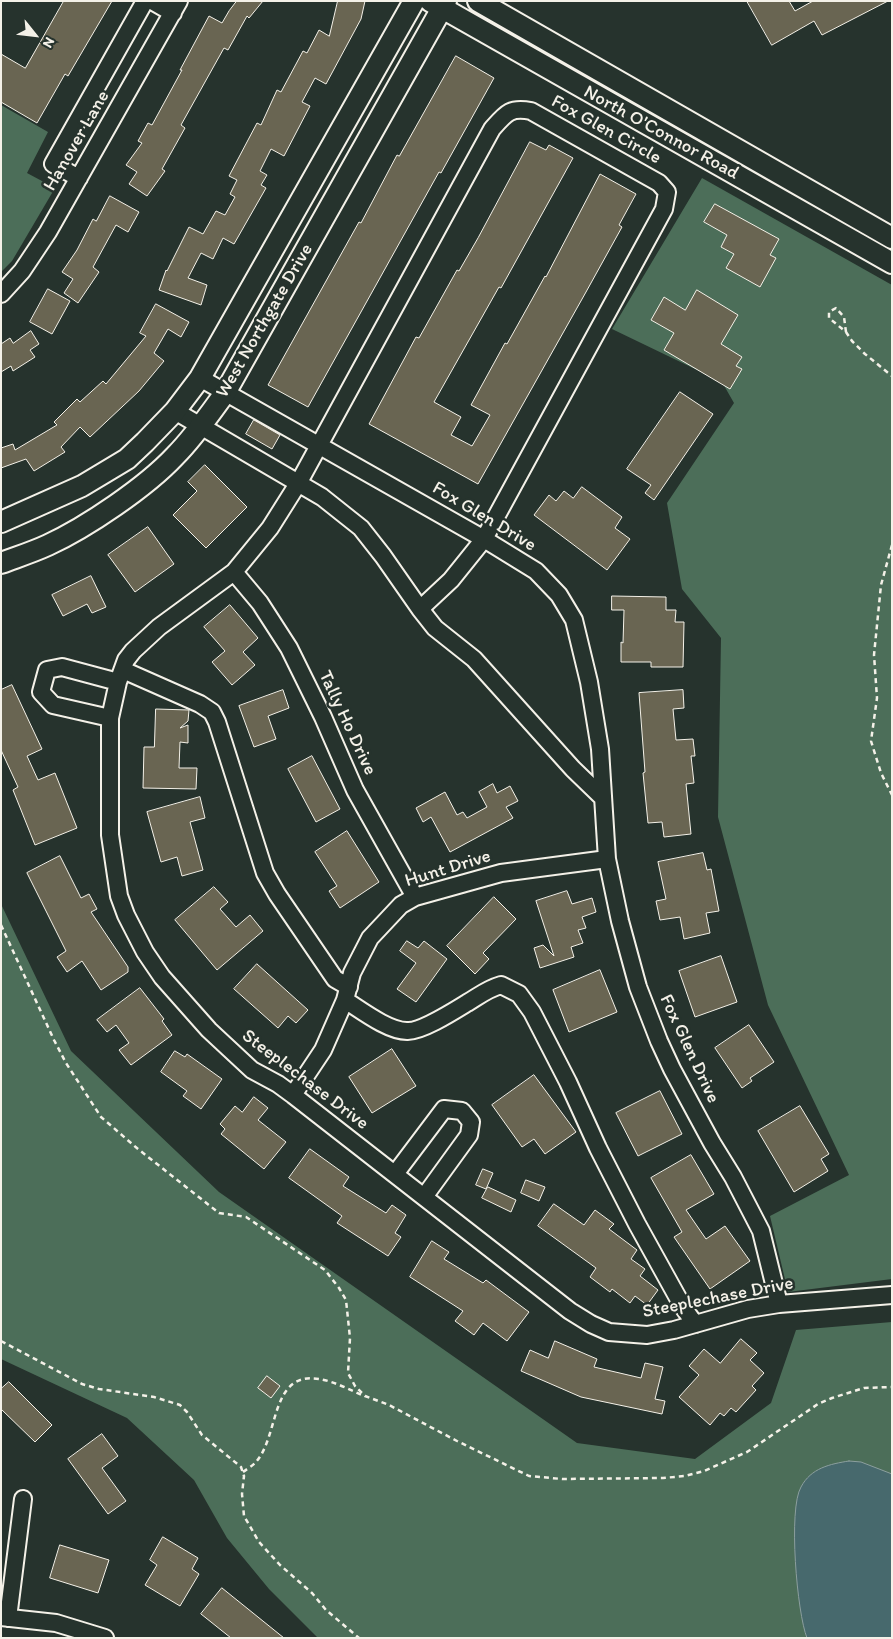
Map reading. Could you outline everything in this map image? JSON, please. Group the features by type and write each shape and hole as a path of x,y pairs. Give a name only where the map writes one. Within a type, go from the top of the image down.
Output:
{"main road":[{"name":"West Northgate Drive","path":"1,522 82,486 127,459 175,411 200,378 414,1"},
{"name":"North O'Connor Road","path":"478,1 892,238"},
{"name":"West Northgate Drive","path":"1,563 48,545 91,521 148,480 175,457 201,426 225,394 439,4"},
{"name":"North O'Connor Road","path":"439,4 892,263"}],"street":[{"path":"79,178 53,164 145,1"},
{"path":"152,1 176,7"},
{"name":"Hanover Lane","path":"1,294 22,271 48,232 176,7"},
{"name":"Fox Glen Circle","path":"319,445 492,129 504,115 517,108 531,111 659,183 667,192 664,209 484,539 452,580 420,609"},
{"name":"Fox Glen Drive","path":"200,378 225,394 484,539 536,571 559,595 574,620 594,707 600,749 607,860 620,921 638,987 672,1069 761,1231 779,1304"},
{"path":"175,411 299,482 322,497 361,528 384,556 435,628 474,659 573,769 603,798"},
{"name":"Steeplechase Drive","path":"319,445 299,482 270,528 234,572 159,627 133,651 120,676 110,718 110,835 120,896 126,915 145,952 162,977 209,1030 252,1070 278,1084 293,1095 570,1312 591,1324 609,1332 647,1335 748,1309 779,1304 892,1295"},
{"name":"Tally Ho Drive","path":"234,572 260,603 289,648 323,717 355,790 415,897"},
{"path":"110,718 53,705 41,692 47,670 62,667 120,676 200,704 212,712 217,722 265,873 277,894 335,979 347,994 382,1022 408,1032 433,1022 488,989 501,985 519,994 532,1012 568,1082 598,1148 637,1224 683,1307 695,1324"},
{"name":"Hunt Drive","path":"293,1095 323,1050 347,994 352,973 370,938 401,905 415,897 501,873 607,860"},
{"path":"395,1174 444,1109 462,1111 471,1122 469,1135 424,1197"},
{"path":"23,1499 5,1618 56,1623 105,1638"}],"path":[{"path":"846,332 844,317 836,308 829,312 829,318 846,332 865,354 892,376"},
{"path":"892,545 881,585 874,655 877,698 871,741 881,773 892,795"},
{"path":"1,925 54,1040 66,1063 101,1117 219,1213 246,1217 325,1270 339,1288 346,1300 350,1338 348,1373 355,1386 365,1396"},
{"path":"1,1340 82,1384 99,1390 154,1397 180,1404 202,1435 241,1467 244,1476 242,1494 244,1516 258,1542 280,1566 312,1593 326,1610 359,1638"},
{"path":"243,1472 256,1463 262,1452 285,1391 294,1382 303,1378 317,1378 329,1381 389,1405 529,1476 562,1479 663,1478 685,1476 704,1471 747,1452 806,1412 832,1398 864,1388 892,1387"}],"green space":[{"path":"1,105 48,132 27,173 55,188 12,261 1,272"},
{"path":"702,178 892,285 892,1279 788,1292 770,1216 849,1175 768,1005 718,817 721,638 682,589 667,503 734,403 722,382 612,329"},
{"path":"1,904 71,1051 219,1192 577,1443 695,1459 771,1403 796,1330 892,1322 892,1638 318,1638 269,1589 227,1538 194,1480 127,1418 1,1359"}],"water":[{"path":"849,1461 861,1462 892,1474 892,1638 807,1638 803,1625 795,1561 797,1499 801,1487 810,1475 822,1468"}],"building":[{"path":"64,1 112,1 68,76 65,74 37,123 1,102 1,54 25,68"},
{"path":"237,1 263,1 249,18 247,16 228,50 224,48 181,125 185,128 162,169 165,171 147,196 129,184 137,172 126,165 142,143 138,141 148,123 152,125 209,16 222,23"},
{"path":"338,1 365,1 361,19 326,84 315,78 302,102 310,106 284,156 271,149 260,171 267,175 261,185 266,188 234,244 223,238 213,259 201,253 188,278 207,285 201,305 159,290 166,270 189,227 203,234 216,211 225,215 235,197 230,194 237,180 229,176 257,123 261,125 277,90 281,92 303,51 307,53 319,30 329,36"},
{"path":"747,1 789,1 795,11 813,1 888,1 822,35 814,21 772,45"},
{"path":"456,56 494,78 441,173 439,172 308,407 268,385 359,222 361,223 397,155 399,156"},
{"path":"530,142 546,150 549,145 573,158 501,288 499,287 434,402 461,417 451,435 472,446 490,415 471,405 505,343 507,344 546,277 600,174 636,194 619,225 622,227 478,484 369,424 416,337 419,338 457,270 459,271 478,238"},
{"path":"110,196 139,212 128,232 116,225 93,267 99,272 78,303 64,293 73,279 62,272 77,250 93,219 96,221"},
{"path":"715,204 779,239 770,255 776,258 760,287 726,268 734,254 721,247 727,235 704,222"},
{"path":"48,289 70,301 52,334 30,322"},
{"path":"697,290 738,315 721,344 742,357 736,366 742,369 730,389 664,350 674,333 651,320 664,297 685,310"},
{"path":"156,304 189,322 181,337 168,329 154,353 164,361 139,391 90,437 80,427 61,447 65,452 34,471 26,459 1,468 1,448 13,444 15,450 57,425 54,422 77,399 80,402 103,381 106,384 146,336 140,333"},
{"path":"31,331 39,344 30,350 35,357 13,371 11,366 1,372 1,344 10,338 13,343"},
{"path":"680,392 713,414 654,500 645,493 651,485 627,469"},
{"path":"254,420 280,435 272,449 246,434"},
{"path":"205,465 247,507 206,548 173,515 197,491 188,482"},
{"path":"582,487 622,517 615,528 630,539 607,570 534,515 549,495 556,501 564,491 573,498"},
{"path":"148,527 174,564 135,592 108,555"},
{"path":"91,576 106,607 92,613 87,604 63,616 52,595"},
{"path":"612,596 666,597 666,610 676,610 675,622 684,622 683,667 651,667 651,662 621,662 624,610 612,610"},
{"path":"230,605 258,638 243,652 255,665 232,685 212,662 225,651 204,627"},
{"path":"12,685 42,749 27,756 38,780 55,773 77,828 35,845 13,790 18,787 1,750 1,690"},
{"path":"283,690 289,708 268,716 276,739 254,747 239,706"},
{"path":"683,690 684,708 673,709 676,740 693,739 695,756 691,756 694,783 686,784 691,834 664,837 662,822 648,823 643,773 645,772 639,693"},
{"path":"156,709 189,710 188,721 180,728 188,725 188,743 180,742 179,768 197,768 196,789 143,788 144,747 154,747"},
{"path":"312,756 340,809 316,822 288,769"},
{"path":"493,784 497,793 510,786 518,801 506,807 513,818 450,852 431,817 423,822 416,808 445,792 457,815 463,812 467,818 487,807 479,792"},
{"path":"200,797 205,818 190,822 203,870 182,876 177,857 161,862 147,812"},
{"path":"347,831 379,882 340,908 329,891 337,886 315,852"},
{"path":"703,853 707,870 711,869 719,911 706,913 710,933 684,939 680,917 660,920 656,901 666,899 658,862"},
{"path":"60,856 81,898 89,894 97,909 91,912 128,967 128,972 101,990 82,961 67,972 57,957 66,951 27,873"},
{"path":"214,887 228,902 220,909 236,927 250,915 263,931 217,970 175,920"},
{"path":"567,891 572,904 592,898 596,912 582,917 586,928 578,930 583,943 571,947 574,957 540,968 534,948 543,945 554,956 536,901"},
{"path":"494,897 516,919 483,953 489,959 475,974 447,946"},
{"path":"407,941 418,948 424,941 447,959 416,1002 397,989 416,963 400,951"},
{"path":"721,956 737,1002 695,1017 679,971"},
{"path":"257,964 308,1010 296,1023 288,1016 278,1028 234,989"},
{"path":"600,970 617,1012 569,1032 553,990"},
{"path":"140,988 164,1019 162,1021 172,1035 131,1065 119,1050 129,1043 116,1025 107,1032 97,1020"},
{"path":"749,1025 774,1062 750,1078 752,1081 742,1088 715,1048"},
{"path":"392,1049 416,1086 372,1113 349,1077"},
{"path":"175,1051 185,1057 187,1054 222,1079 201,1109 183,1096 187,1091 161,1072"},
{"path":"534,1075 576,1132 545,1154 534,1139 522,1147 492,1105"},
{"path":"660,1091 682,1134 638,1156 616,1113"},
{"path":"254,1097 268,1108 258,1120 286,1142 264,1169 221,1134 225,1129 220,1124 235,1106 242,1112"},
{"path":"800,1106 829,1154 821,1159 828,1171 794,1192 758,1131"},
{"path":"310,1149 349,1177 343,1186 386,1213 392,1205 406,1215 395,1233 401,1237 388,1256 337,1223 342,1216 289,1178"},
{"path":"691,1155 714,1194 686,1210 706,1239 725,1226 750,1261 710,1289 674,1237 682,1232 651,1178"},
{"path":"483,1169 493,1173 486,1189 476,1185"},
{"path":"526,1180 545,1187 539,1201 521,1193"},
{"path":"488,1187 516,1200 511,1212 482,1198"},
{"path":"554,1204 584,1225 595,1210 614,1224 609,1229 637,1250 631,1259 645,1269 640,1276 658,1290 647,1305 635,1296 630,1303 612,1289 610,1292 590,1277 596,1268 538,1226"},
{"path":"432,1241 449,1252 444,1259 483,1283 486,1280 529,1312 507,1341 483,1323 474,1335 455,1321 463,1311 410,1277"},
{"path":"741,1339 757,1353 750,1360 764,1373 752,1386 756,1390 736,1412 731,1408 724,1416 720,1413 710,1425 679,1397 699,1375 689,1366 704,1349 720,1363"},
{"path":"555,1341 597,1359 594,1367 641,1378 645,1363 663,1367 655,1399 665,1401 662,1414 581,1397 521,1371 530,1350 548,1358"},
{"path":"267,1376 280,1386 271,1398 258,1388"},
{"path":"9,1382 52,1425 35,1442 1,1409 1,1389"},
{"path":"102,1434 118,1456 102,1468 126,1501 108,1514 68,1459"},
{"path":"163,1537 198,1558 192,1569 199,1574 180,1606 145,1585 157,1565 150,1560"},
{"path":"60,1545 109,1560 98,1593 50,1578"},
{"path":"222,1588 284,1638 231,1638 201,1614"}]}
